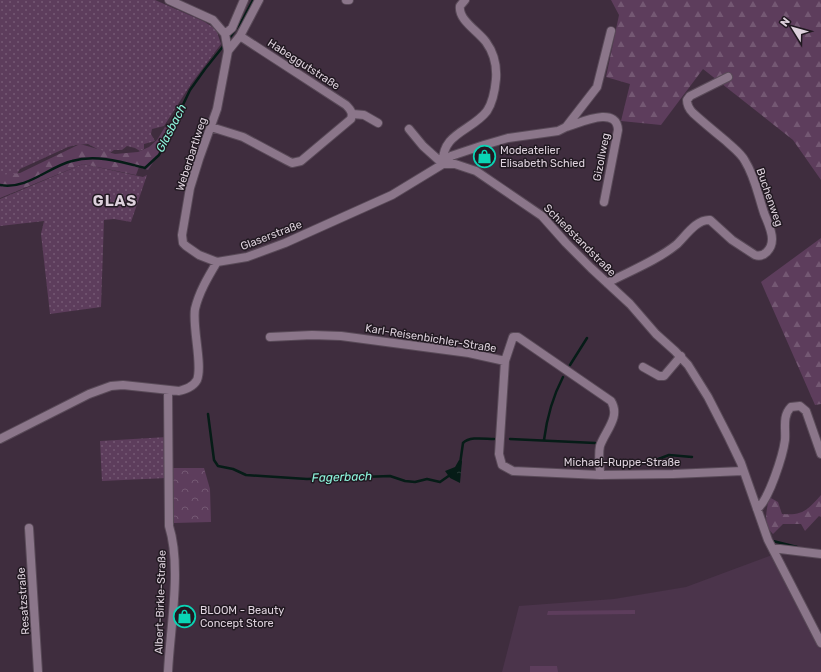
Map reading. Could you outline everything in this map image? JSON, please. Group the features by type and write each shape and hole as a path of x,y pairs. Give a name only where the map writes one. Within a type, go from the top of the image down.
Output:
{"street":[{"path":"170,0 213,20 223,32 232,28 244,0"},
{"path":"228,51 240,36 259,0"},
{"path":"443,164 442,154 445,148 460,132 484,114 488,109 494,92 496,76 494,57 484,39 461,14 460,5 465,0"},
{"path":"566,127 597,87 611,31"},
{"name":"Weberbartlweg","path":"217,262 199,255 186,246 183,243 182,235 190,188 217,109 228,51 223,32"},
{"name":"Habeggutstraße","path":"240,36 346,105 353,114 364,115 378,123"},
{"name":"Buchenweg","path":"607,283 664,253 675,246 695,226 706,220 710,220 732,240 755,255 758,256 766,253 771,246 772,238 770,229 757,186 745,160 737,151 693,113 687,104 687,100 690,96 728,77"},
{"path":"211,127 244,137 288,161 296,162 301,160 347,124 353,114"},
{"name":"Gizollweg","path":"443,164 450,156 484,144 508,138 558,131 566,127 605,116 615,121 618,126 618,130 604,202"},
{"path":"409,129 420,143 443,164"},
{"name":"Glaserstraße","path":"217,262 253,256 319,228 392,195 443,164"},
{"name":"Schießstandstraße","path":"443,164 454,164 476,171 540,214 566,243 630,304 666,344 681,356 710,401 743,470 768,540 774,549 821,643"},
{"path":"0,439 100,390 123,385 179,391 192,385 197,378 199,370 195,312 199,295 217,262"},
{"name":"Karl-Reisenbichler-Straße","path":"270,337 312,335 341,336 469,353 505,361 511,340 513,337 518,337 609,399 613,404 613,420 603,438 600,449 600,475"},
{"path":"643,367 659,376 664,376 681,356"},
{"name":"Michael-Ruppe-Straße","path":"505,361 499,454 502,465 513,471 600,475 673,474 743,470"},
{"name":"Albert-Birkle-Straße","path":"168,390 169,526 174,540 174,572 168,672"},
{"path":"757,509 763,503 778,467 785,440 786,417 791,407 800,406 806,411 821,454"},
{"name":"Resatzstraße","path":"29,528 38,672"},
{"path":"774,549 821,554"}],"shaded area":[{"path":"772,555 821,647 821,672 502,672 519,606 614,599 686,587"}],"green space":[{"path":"0,0 155,0 203,21 216,29 221,44 191,84 164,126 152,129 151,134 155,141 144,144 144,149 140,151 127,146 122,150 114,150 110,153 99,150 88,144 76,145 68,147 20,169 15,177 0,178"},
{"path":"611,0 821,0 821,180 793,140 703,69 661,125 621,121 630,84 606,77 619,15"},
{"path":"165,127 173,133 148,170 139,167 136,175 83,164 0,198 0,175 20,173 80,144 115,154 138,152 149,147 157,140"},
{"path":"83,164 143,177 147,175 131,222 114,219 104,220 101,307 50,314 41,234 44,221 0,226 0,199"},
{"path":"821,238 821,404 815,405 761,282"},
{"path":"167,437 167,478 102,481 100,441"},
{"path":"173,468 204,468 210,489 211,522 174,523"},
{"path":"821,495 821,517 819,516 805,531 801,524 783,524 773,534 767,526 766,512 769,497 778,502 782,514 795,514 804,511"},
{"path":"635,610 635,614 547,615 548,611"},
{"path":"530,666 557,666 558,672 530,672"}],"water":[{"path":"459,460 462,461 460,483 450,478 445,471 455,467"}],"waterway":[{"name":"Glasbach","path":"228,40 243,19 253,0"},
{"name":"Glasbach","path":"0,185 10,186 19,184 63,164 81,159 90,158 109,160 145,168 159,155 190,90 225,44"},
{"name":"Fagerbach","path":"570,365 587,338"},
{"name":"Fagerbach","path":"544,440 550,408 563,377"},
{"name":"Fagerbach","path":"208,414 214,460 218,466 233,469 246,475 307,479 390,476 405,481 415,482 427,479 440,482 450,475"},
{"name":"Fagerbach","path":"460,464 463,443 470,439 494,439"},
{"name":"Fagerbach","path":"510,439 595,443"},
{"name":"Fagerbach","path":"622,464 648,463 669,455 692,457"},
{"name":"Fagerbach","path":"773,541 797,547"}],"place":[{"name":"Modeatelier Elisabeth Schied","path":"484,156"},
{"name":"BLOOM - Beauty Concept Store","path":"185,616"}],"district":[{"name":"GLAS","path":"115,201"}]}
